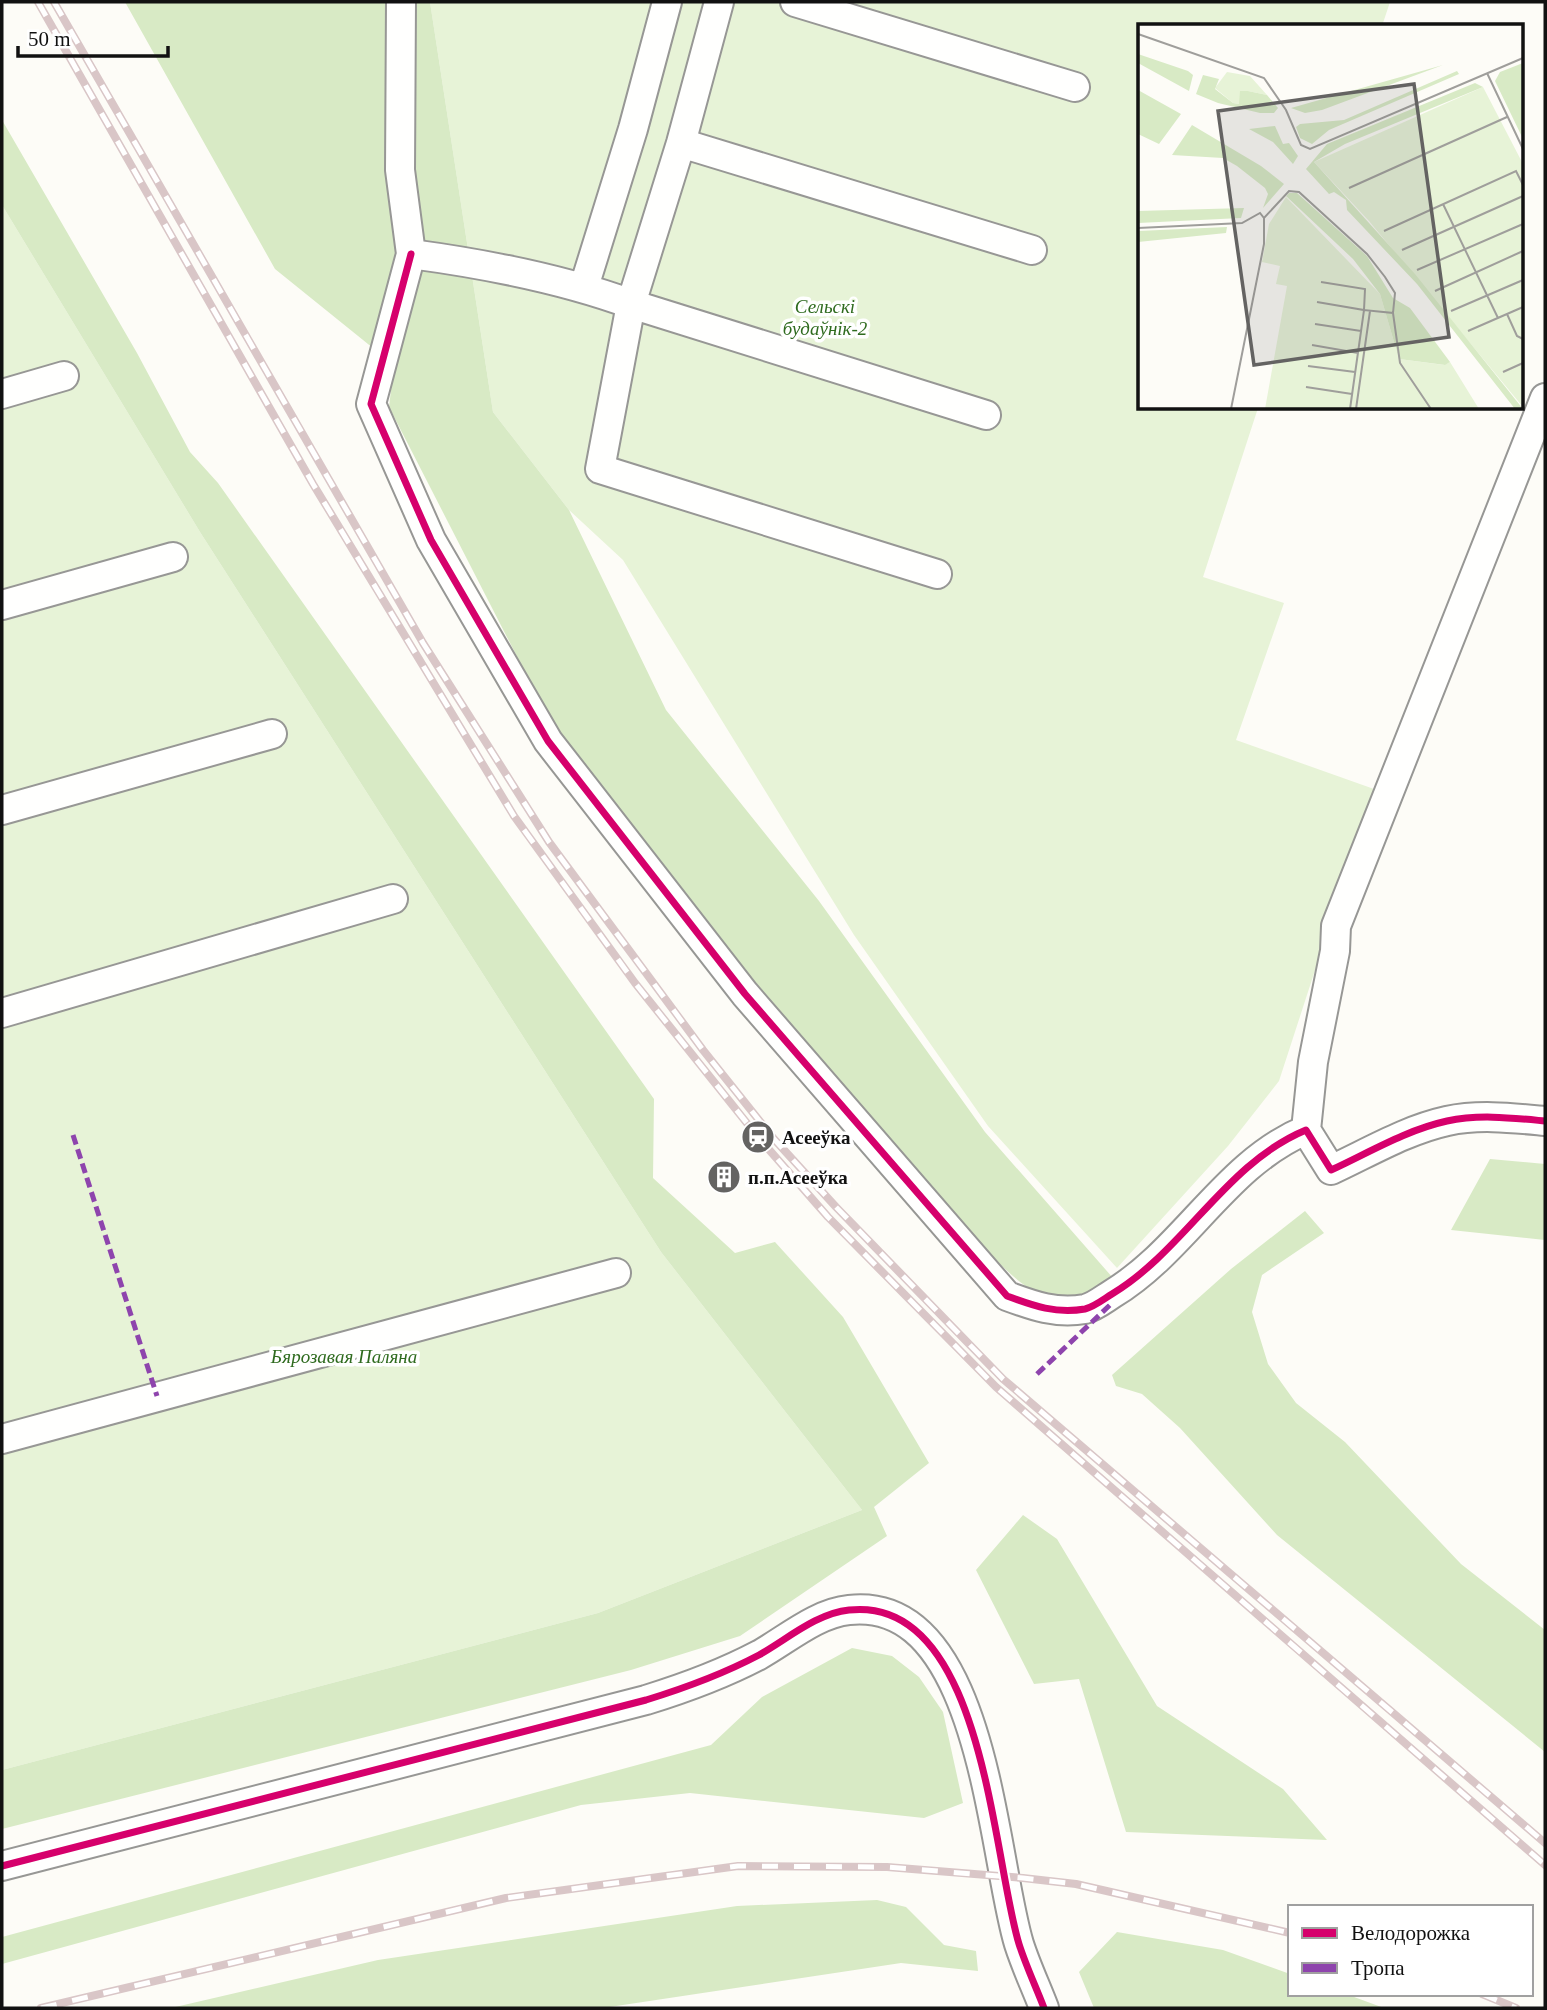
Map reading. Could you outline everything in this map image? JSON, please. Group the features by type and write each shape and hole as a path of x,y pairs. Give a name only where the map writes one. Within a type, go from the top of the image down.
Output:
{"street":[{"path":"401,2 400,170 411,254 372,404 431,540 548,741 745,994 1007,1296 1050,1311 1088,1309 1137,1279 1252,1162 1286,1138 1306,1130"},
{"path":"584,287 633,129 667,2"},
{"path":"719,2 681,144 631,304 600,469 937,574"},
{"path":"795,2 1075,87"},
{"path":"681,144 1032,250"},
{"path":"411,254 474,262 584,287 986,415"},
{"path":"2,394 64,376"},
{"path":"1545,398 1336,926 1335,951 1313,1062 1306,1130 1331,1170 1418,1129 1448,1121 1484,1117 1545,1121"},
{"path":"2,605 173,556"},
{"path":"2,810 272,734"},
{"path":"2,1013 393,899"},
{"path":"2,1439 616,1273"},
{"path":"2,1866 646,1700 732,1668 830,1616 848,1610 878,1612 910,1624 942,1658 952,1680 973,1740 995,1820 1019,1943 1044,2008"}],"green space":[{"path":"125,2 430,2 493,412 569,510 666,710 819,901 985,1132 1113,1278 1085,1296 1070,1299 1043,1296 1020,1282 989,1253 705,924 551,723 389,407 394,365 275,269"},
{"name":"Сельскі будаўнік-2","path":"430,2 1390,2 1383,24 1138,24 1138,410 1257,410 1203,577 1284,603 1236,740 1374,789 1279,1081 1228,1146 1117,1268 988,1126 854,935 623,560 569,510 493,412"},
{"path":"2,120 137,353 190,452 218,483 654,1099 653,1178 735,1253 775,1242 843,1317 929,1463 874,1507 887,1536 740,1636 631,1670 2,1829 2,1770 598,1613 862,1510 661,1252 200,532 2,205"},
{"name":"Бярозавая Паляна","path":"2,205 200,532 661,1252 862,1510 598,1613 2,1770"},
{"path":"1490,1159 1545,1164 1545,1240 1451,1230"},
{"path":"1305,1211 1324,1233 1262,1275 1252,1312 1268,1364 1296,1403 1345,1442 1461,1564 1545,1630 1545,1752 1277,1535 1180,1428 1142,1394 1116,1386 1112,1375 1231,1269"},
{"path":"1023,1515 1057,1539 1157,1706 1283,1789 1327,1840 1126,1832 1079,1679 1034,1684 976,1570"},
{"path":"852,1648 892,1656 919,1677 943,1712 963,1803 924,1818 690,1793 581,1805 2,1964 2,1937 711,1745 762,1697"},
{"path":"877,1900 906,1907 944,1945 976,1951 978,1971 901,1963 603,2008 171,2008 378,1960 737,1906"},
{"path":"1117,1932 1223,1950 1288,1973 1288,1996 1351,1996 1384,2008 1094,2008 1079,1972"}],"railway":[{"path":"38,2 313,484 514,816 635,983 758,1137 828,1217 996,1387 1545,1865"},
{"path":"54,2 423,643 549,842 703,1050 774,1139 1003,1379 1545,1843"},
{"path":"41,2008 506,1898 738,1866 887,1867 1076,1884 1288,1933"},
{"path":"1487,1996 1516,2008"}],"marked path":[{"path":"73,1135 157,1396"},
{"path":"1037,1374 1111,1304"}],"cycle path":[{"path":"411,254 371,404 431,540 548,741 745,994 1007,1296 1055,1310 1085,1309 1095,1305 1138,1276 1252,1163 1306,1130 1331,1170 1402,1136 1447,1121 1484,1117 1545,1121"},
{"path":"2,1866 646,1700 732,1668 825,1616 837,1612 849,1610 894,1616 929,1643 955,1686 975,1738 1019,1944 1044,2008"}],"place":[{"name":"Асееўка","path":"758,1137"},
{"name":"п.п.Асееўка","path":"724,1177"}]}
